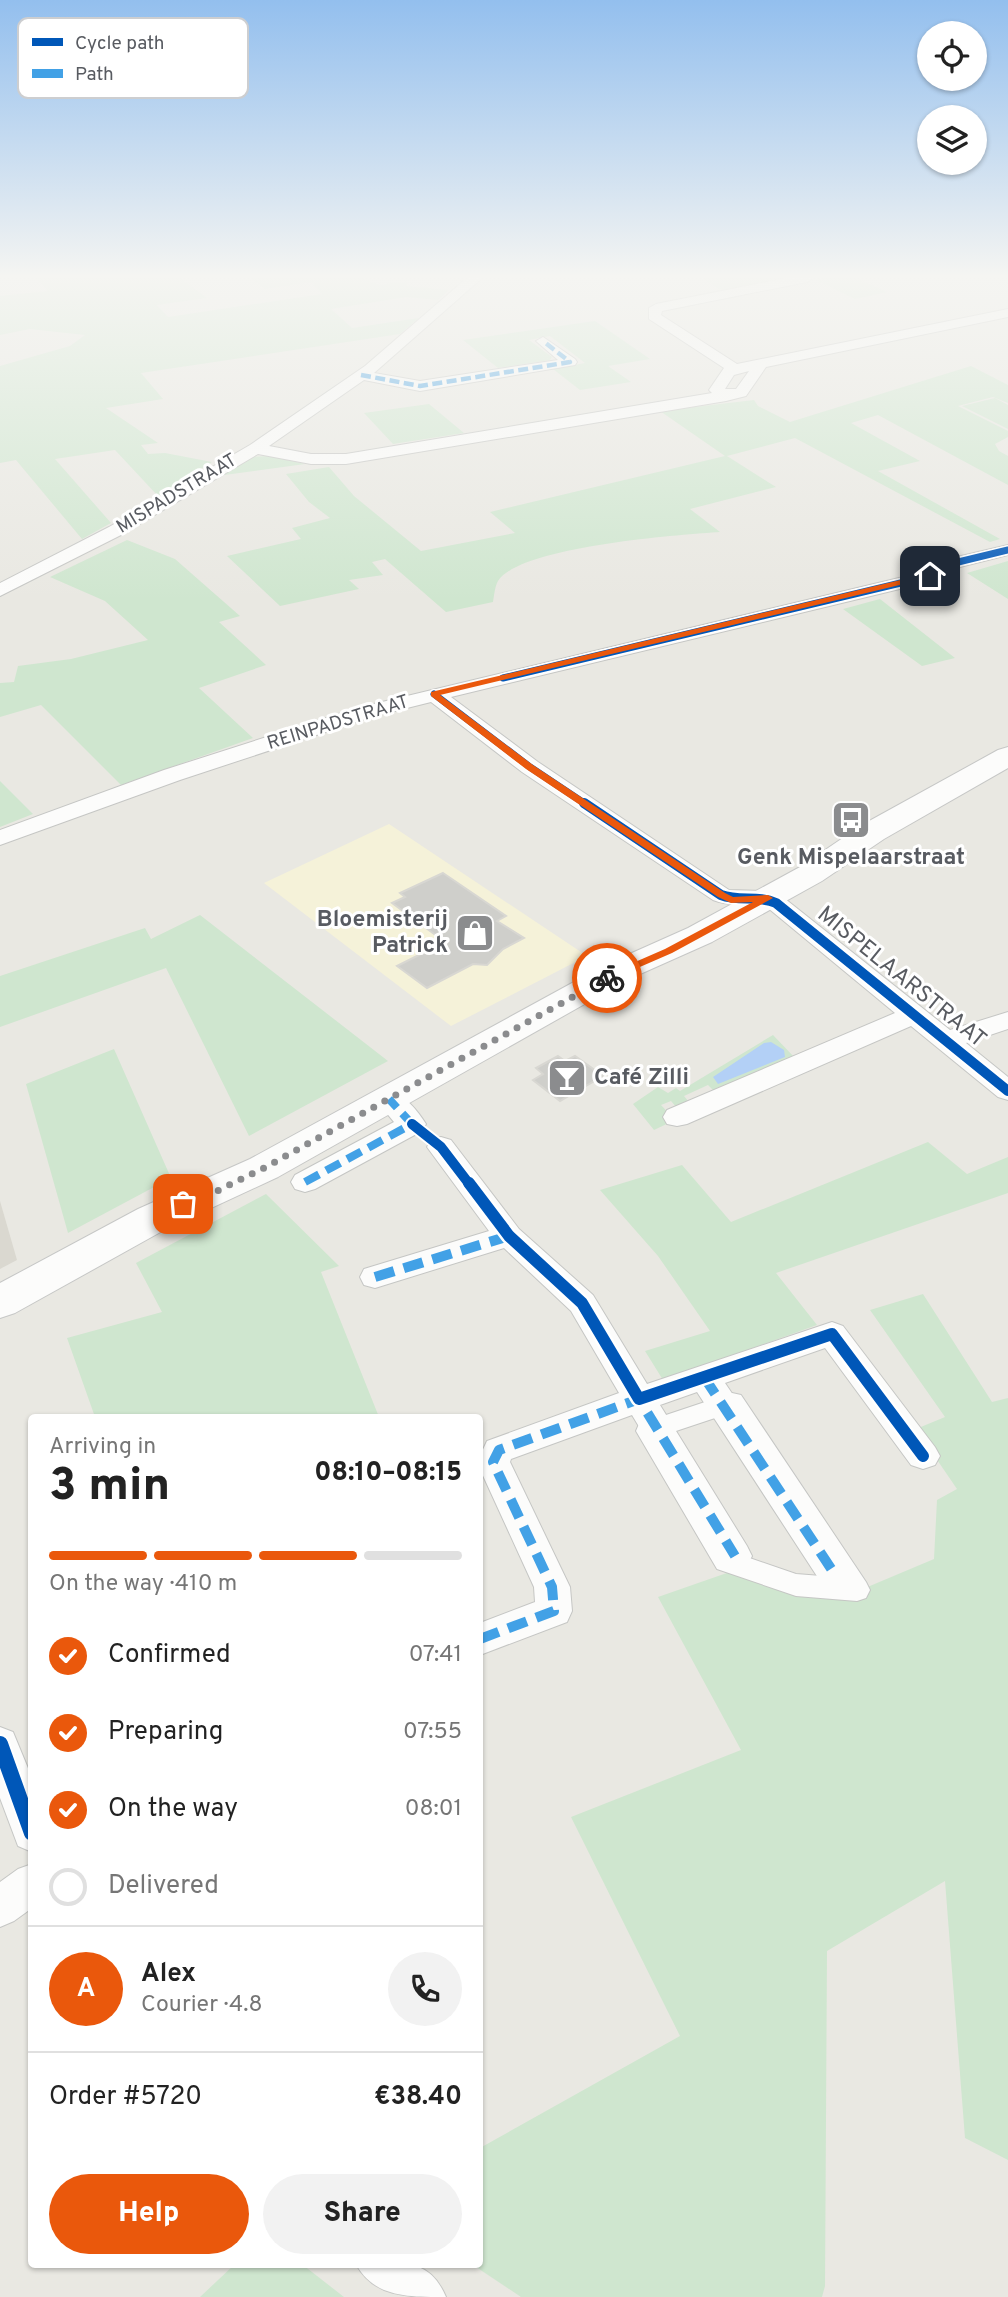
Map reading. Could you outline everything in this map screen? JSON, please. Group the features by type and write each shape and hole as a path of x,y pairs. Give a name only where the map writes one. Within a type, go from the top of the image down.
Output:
{"main road":[{"path":"0,1302 152,1219 264,1168 617,972 669,951 768,898 811,874 873,832 1008,756"},
{"path":"617,972 656,942 797,863 873,832"}],"street":[{"name":"MISPADSTRAAT","path":"0,590 115,531 256,448 347,385"},
{"path":"721,385 718,390 726,396"},
{"path":"256,448 299,459 346,459 726,396 741,393 746,385"},
{"name":"REINPADSTRAAT","path":"0,838 172,775 364,712 930,576 950,564 1008,550"},
{"path":"434,694 530,767 731,900 768,898"},
{"name":"MISPELAARSTRAAT","path":"768,898 1008,1091"},
{"path":"677,1117 913,1015"},
{"path":"945,1041 1008,1020"},
{"path":"305,1182 412,1124 389,1098"},
{"path":"441,1147 509,1236 582,1303 735,1556"},
{"path":"375,1277 509,1236"},
{"path":"483,1638 554,1611 552,1587 493,1462 499,1450 639,1399 832,1334 923,1456"},
{"path":"704,1377 836,1576"},
{"path":"732,1402 857,1590 796,1585 726,1560 648,1431 722,1405 732,1402"},
{"path":"0,1744 28,1809"},
{"path":"0,1907 28,1886"},
{"path":"384,2268 422,2297"}],"shaded area":[{"path":"389,824 587,956 451,1026 264,883"},
{"path":"0,1201 17,1260 0,1269"}],"green space":[{"path":"0,385 151,385 163,399 106,408 158,443 141,445 148,454 165,453 212,462 158,496 115,450 55,459 111,523 82,539 16,460 0,463"},
{"path":"574,385 611,385 580,390"},
{"path":"909,385 1008,385 1008,403 993,397 958,406 1008,431 1008,437 995,444 999,451 1008,456 1008,485 878,415 851,423 920,461 878,471 1000,539 990,542 795,438 727,456 776,487 690,509 720,532 602,544 536,559 512,569 498,581 493,602 446,612 385,559 372,562 383,575 349,580 359,589 280,606 227,556 301,539 292,528 330,518 309,502 286,474 329,467 354,496 421,551 515,533 490,512 725,456 660,411 754,400 758,406 790,422"},
{"path":"995,398 1008,405 1008,429 962,406"},
{"path":"429,404 464,433 393,444 364,413"},
{"path":"269,456 305,464 217,476 249,457"},
{"path":"127,540 175,559 240,616 219,622 266,665 199,688 253,738 121,785 41,705 0,717 0,683 14,682 18,666 71,659 148,640 105,601 50,577"},
{"path":"1008,561 1008,599 967,573"},
{"path":"880,599 955,658 922,666 843,609"},
{"path":"0,781 33,814 0,827"},
{"path":"200,915 388,1061 249,1136 166,968 0,1027 0,976 145,928 151,939"},
{"path":"773,1035 795,1058 715,1092 708,1085 684,1096 689,1102 677,1108 671,1101 661,1105 675,1120 654,1130 633,1104 658,1087 668,1093 676,1088 680,1091"},
{"path":"114,1049 171,1178 68,1233 26,1084"},
{"path":"928,1142 967,1174 1008,1157 1008,1193 776,1273 817,1325 663,1380 645,1351 710,1331 658,1256 600,1190 682,1165 731,1222"},
{"path":"266,1194 339,1266 321,1272 378,1414 94,1414 67,1338 162,1312 136,1263"},
{"path":"923,1294 992,1402 1008,1398 1008,2160 965,2138 945,1881 827,1951 825,2286 822,2297 521,2297 478,2268 483,2268 483,2146 680,2036 571,1817 741,1750 658,1597 744,1567 858,1591 934,1559 937,1500 957,1489 916,1429 945,1417 870,1310"},
{"path":"231,2268 307,2268 344,2297 200,2297"}],"water":[{"path":"771,1042 784,1050 785,1057 718,1084 713,1077 764,1043"}],"building":[{"name":"Bloemisterij Patrick","path":"443,873 506,916 497,921 524,938 503,949 487,965 473,964 427,988 397,966 445,942 392,903 405,897 400,893"},
{"name":"Café Zilli","path":"558,1056 565,1061 575,1056 603,1076 560,1101 533,1080 543,1074 536,1068"}],"marked path":[{"path":"416,385 430,385"},
{"path":"305,1182 412,1124 389,1099"},
{"path":"375,1277 509,1236"},
{"path":"704,1377 836,1576"},
{"path":"483,1638 554,1611 552,1587 493,1462 499,1450 639,1399 735,1556"}],"cycle path":[{"path":"503,678 930,576 950,564 1008,550"},
{"path":"434,694 530,767 721,895 776,903 1008,1091"},
{"path":"412,1124 441,1147 509,1236 582,1303 639,1399 832,1334 923,1456"},
{"path":"0,1744 28,1822"}],"way so far":[{"path":"183,1204 264,1168 607,978"}],"place":[{"name":"Genk Mispelaarstraat","path":"851,820"},
{"name":"Bloemisterij Patrick","path":"475,933"},
{"name":"Café Zilli","path":"567,1078"}],"route":[{"path":"607,978 669,951 768,898 731,900 721,895 530,767 458,715 434,694 930,576"}]}
